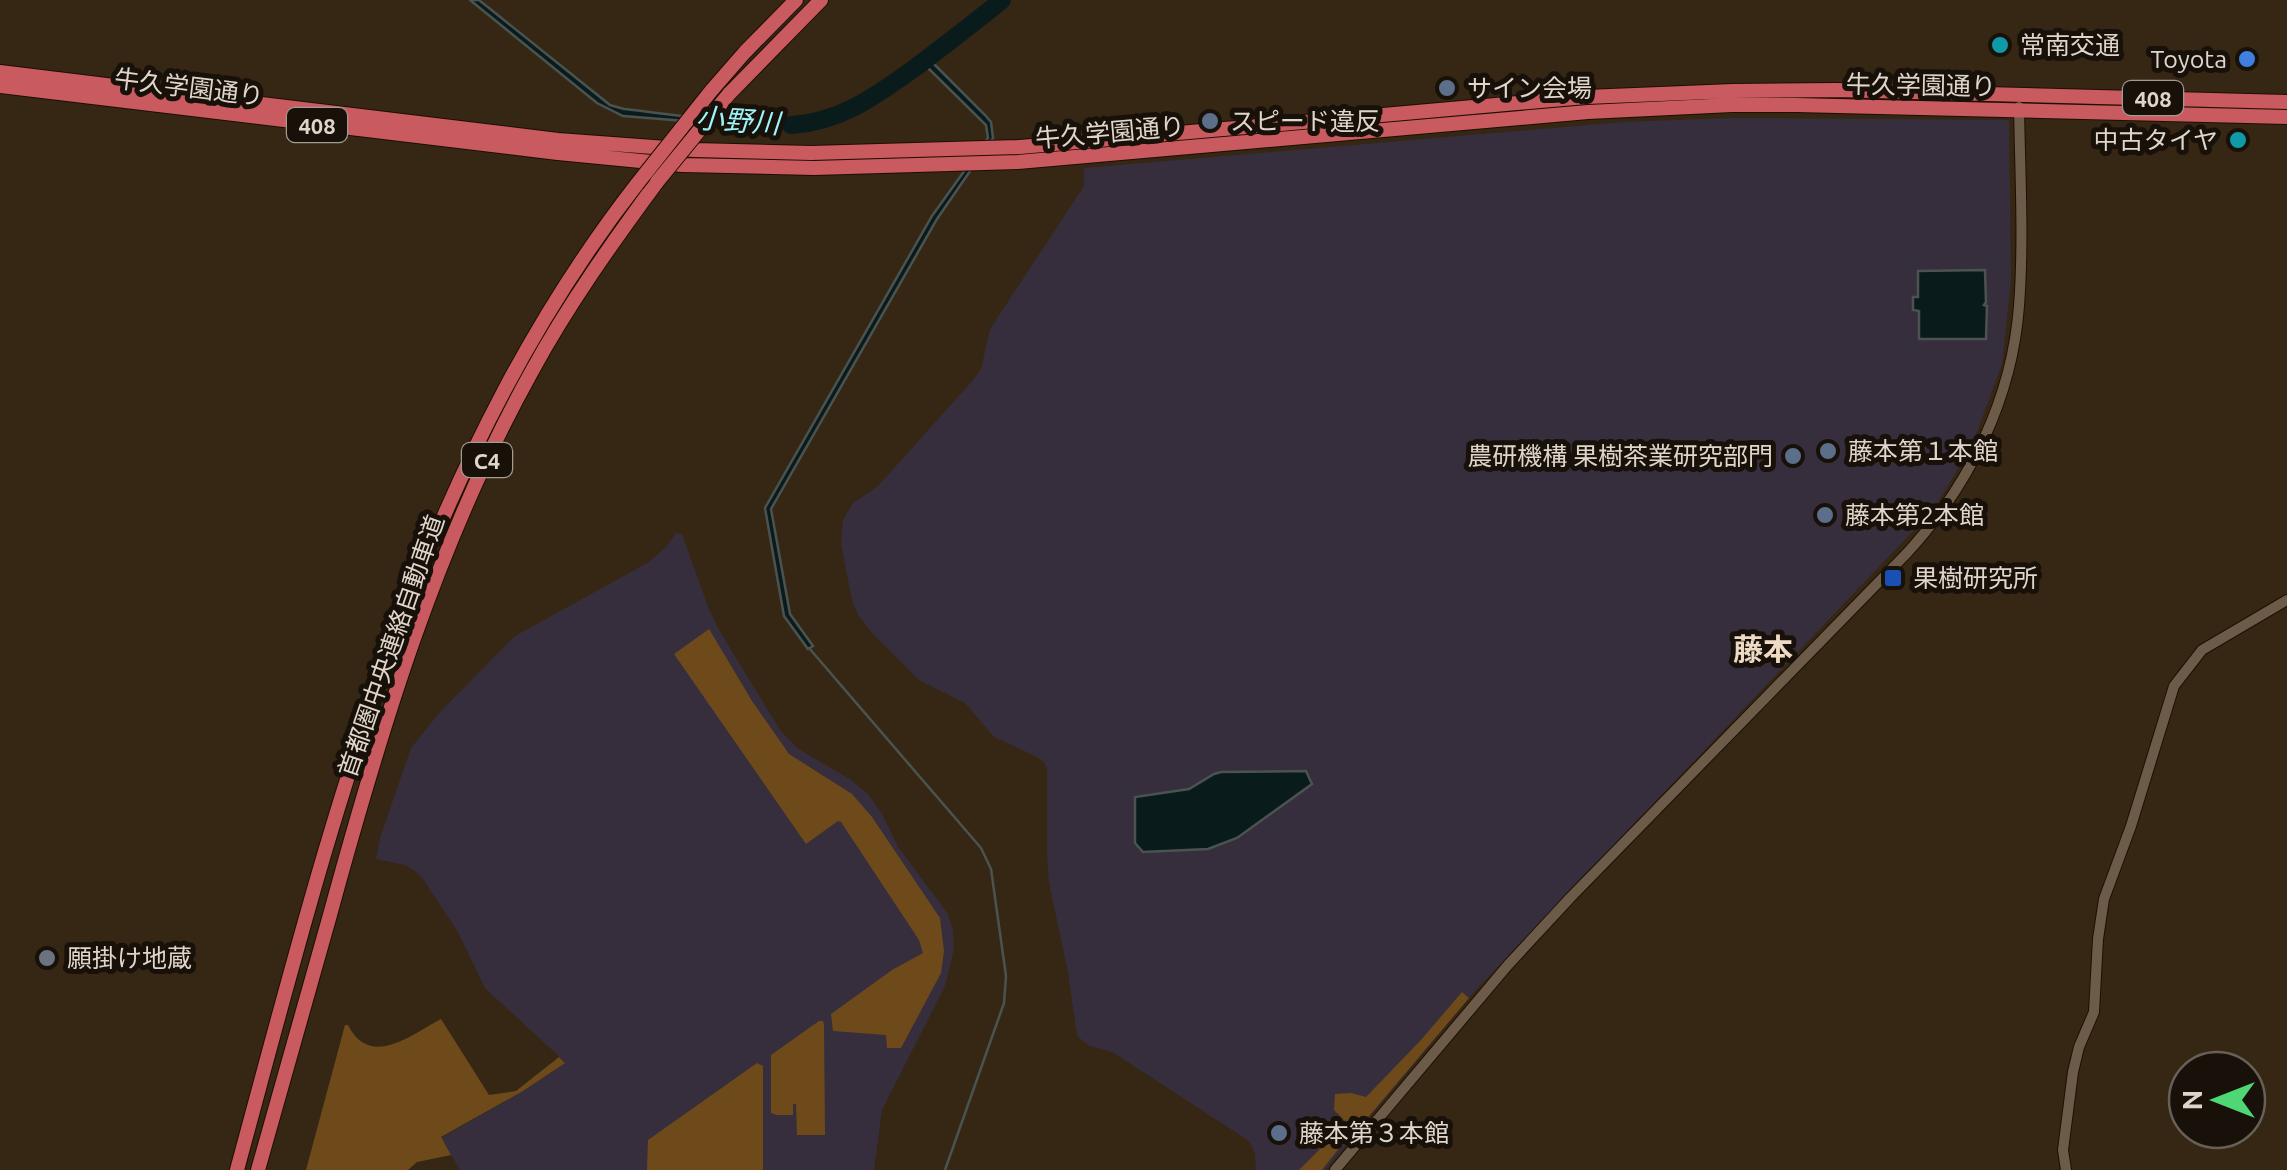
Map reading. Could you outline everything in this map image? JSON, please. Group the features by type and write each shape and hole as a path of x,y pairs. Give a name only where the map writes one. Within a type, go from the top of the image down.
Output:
{"highway":[{"name":"首都圏中央連絡自動車道","path":"237,1170 340,804 372,704 449,500 552,306 606,224 711,91 796,0"},
{"name":"首都圏中央連絡自動車道","path":"258,1170 371,764 440,564 498,436 531,372 600,260 657,182 729,94 821,0"},
{"name":"牛久学園通り","path":"0,72 558,140 694,150 811,153 1035,146 1666,93 1796,90 2287,117"},
{"name":"牛久学園通り","path":"0,86 577,156 682,165 814,168 956,166 1064,159 1666,108 2287,102"}],"street":[{"path":"1336,1170 1558,912 1908,552 1951,500 1994,418 2016,329 2020,280 2020,103"},
{"path":"2066,1170 2062,1150 2073,1072 2094,1012 2104,900 2174,686 2202,650 2287,600"}],"shaded area":[{"path":"470,0 479,0 610,105 744,122 814,119 815,125 774,128 623,116 597,103"},
{"path":"931,61 991,122 993,138 937,219 771,509 790,614 813,646 808,649 784,616 765,508 932,216 988,138 986,125 926,66"},
{"path":"1732,118 2009,120 2011,281 2002,364 1973,443 1934,509 1475,991 1325,1170 1256,1170 1255,1153 1249,1141 1114,1053 1088,1045 1077,1036 1049,883 1044,762 994,737 965,703 919,680 872,633 852,600 841,544 843,520 853,503 878,486 981,369 990,329 1084,186 1084,168 1624,122"},
{"path":"1985,270 1986,339 1919,339 1919,311 1913,310 1913,297 1918,297 1918,271"},
{"path":"676,533 682,534 719,630 780,730 797,748 868,794 898,847 948,914 954,949 945,986 882,1110 874,1170 460,1170 441,1138 565,1062 485,988 458,932 423,879 405,865 376,859 380,838 411,748 440,712 515,636 649,562"},
{"path":"709,629 789,754 852,794 940,918 944,951 941,973 901,1048 887,1048 886,1035 833,1031 831,1014 923,953 919,940 841,822 806,844 674,654"},
{"path":"1306,771 1312,784 1237,838 1208,849 1143,852 1135,843 1135,797 1189,789 1221,772"},
{"path":"1462,992 1469,998 1359,1128 1350,1126 1334,1110 1335,1094 1366,1097"},
{"path":"441,1019 489,1095 516,1091 559,1057 565,1063 441,1137 451,1155 417,1162 408,1170 306,1170 345,1025 357,1038 379,1047 404,1040"},
{"path":"819,1021 824,1025 825,1135 797,1135 796,1104 793,1115 771,1113 771,1055"},
{"path":"757,1063 763,1066 763,1170 647,1170 648,1140"},
{"path":"1336,1133 1344,1142 1322,1170 1299,1170"}],"waterway":[{"name":"小野川","path":"791,125 826,119 872,97 1002,0"},
{"name":"小野川","path":"925,60 928,63"},
{"path":"809,648 981,848 991,869 1006,976 1004,1003 945,1170"}],"place":[{"name":"常南交通","path":"2000,45"},
{"name":"Toyota","path":"2247,59"},
{"name":"サイン会場","path":"1447,88"},
{"name":"スピード違反","path":"1210,121"},
{"name":"中古タイヤ","path":"2238,140"},
{"name":"藤本第１本館","path":"1828,451"},
{"name":"農研機構 果樹茶業研究部門","path":"1793,456"},
{"name":"藤本第2本館","path":"1825,515"},
{"name":"果樹研究所","path":"1893,578"},
{"name":"願掛け地蔵","path":"47,958"},
{"name":"藤本第３本館","path":"1279,1133"}],"district":[{"name":"藤本","path":"1763,649"}]}
